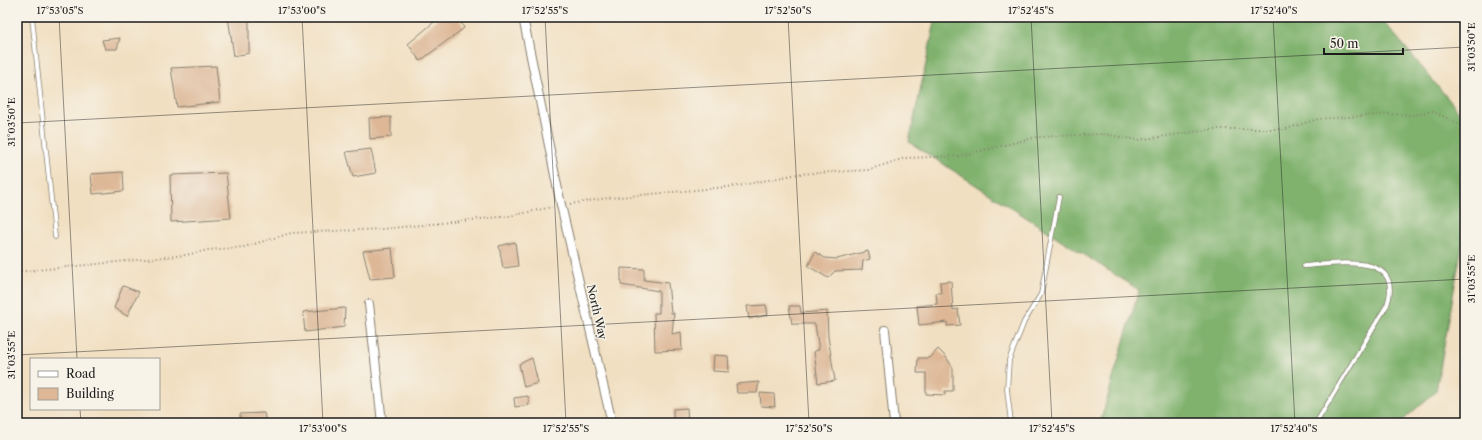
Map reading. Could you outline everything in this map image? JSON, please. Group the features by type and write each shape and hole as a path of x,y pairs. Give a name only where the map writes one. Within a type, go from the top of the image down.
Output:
{"street":[{"name":"North Way","path":"523,17 561,205 612,423"},
{"path":"369,304 382,423"},
{"path":"885,330 894,423"}],"lane":[{"path":"32,17 56,237"},
{"path":"1011,423 1007,389 1009,360 1024,322 1041,294 1059,197"},
{"path":"1304,266 1365,264 1382,271 1388,277 1391,285 1391,294 1387,305 1316,423"}],"path":[{"path":"17,272 186,255 208,250 244,246 291,233 382,229 510,216 561,205 608,198 738,186 798,174 868,170 905,158 960,156 1038,137 1104,134 1138,140 1214,129 1286,129 1318,119 1392,114 1414,115 1432,111 1465,127"}],"green space":[{"path":"936,17 1380,17 1465,119 1465,229 1436,391 1400,423 1100,423 1139,290 909,142"}],"building":[{"path":"228,17 249,17 249,53 234,56"},
{"path":"440,17 458,17 464,28 420,61 408,44"},
{"path":"120,38 117,49 105,49 102,40"},
{"path":"216,66 220,102 177,107 171,68"},
{"path":"391,117 391,137 370,139 369,118"},
{"path":"371,149 376,173 353,177 346,152"},
{"path":"123,172 124,191 93,194 91,174"},
{"path":"226,173 231,218 171,222 170,175"},
{"path":"515,242 518,266 503,268 499,246"},
{"path":"392,248 395,277 370,279 363,251"},
{"path":"868,251 870,259 863,261 862,270 835,271 828,278 808,266 815,252 825,258 837,259"},
{"path":"621,268 644,269 644,280 668,283 671,313 674,313 672,334 681,332 682,350 655,351 654,313 659,313 659,291 621,285"},
{"path":"951,281 953,310 958,309 960,325 947,326 947,322 919,325 917,306 937,304 936,293 941,293 940,282"},
{"path":"123,286 139,292 127,316 114,308"},
{"path":"766,305 768,315 749,319 747,306"},
{"path":"789,306 800,306 801,313 827,311 828,337 835,381 818,383 814,351 819,350 815,324 792,324"},
{"path":"345,308 344,327 305,332 303,312"},
{"path":"938,349 946,357 953,368 953,391 945,391 945,395 926,394 926,373 917,373 918,358 930,358"},
{"path":"714,355 728,356 729,372 713,371"},
{"path":"532,358 538,383 524,387 519,364"},
{"path":"759,382 757,393 737,393 736,384"},
{"path":"760,393 774,394 775,407 761,406"},
{"path":"528,396 529,405 515,407 514,398"},
{"path":"687,408 688,423 673,423 673,409"},
{"path":"264,413 266,422 240,423 240,414"}]}
